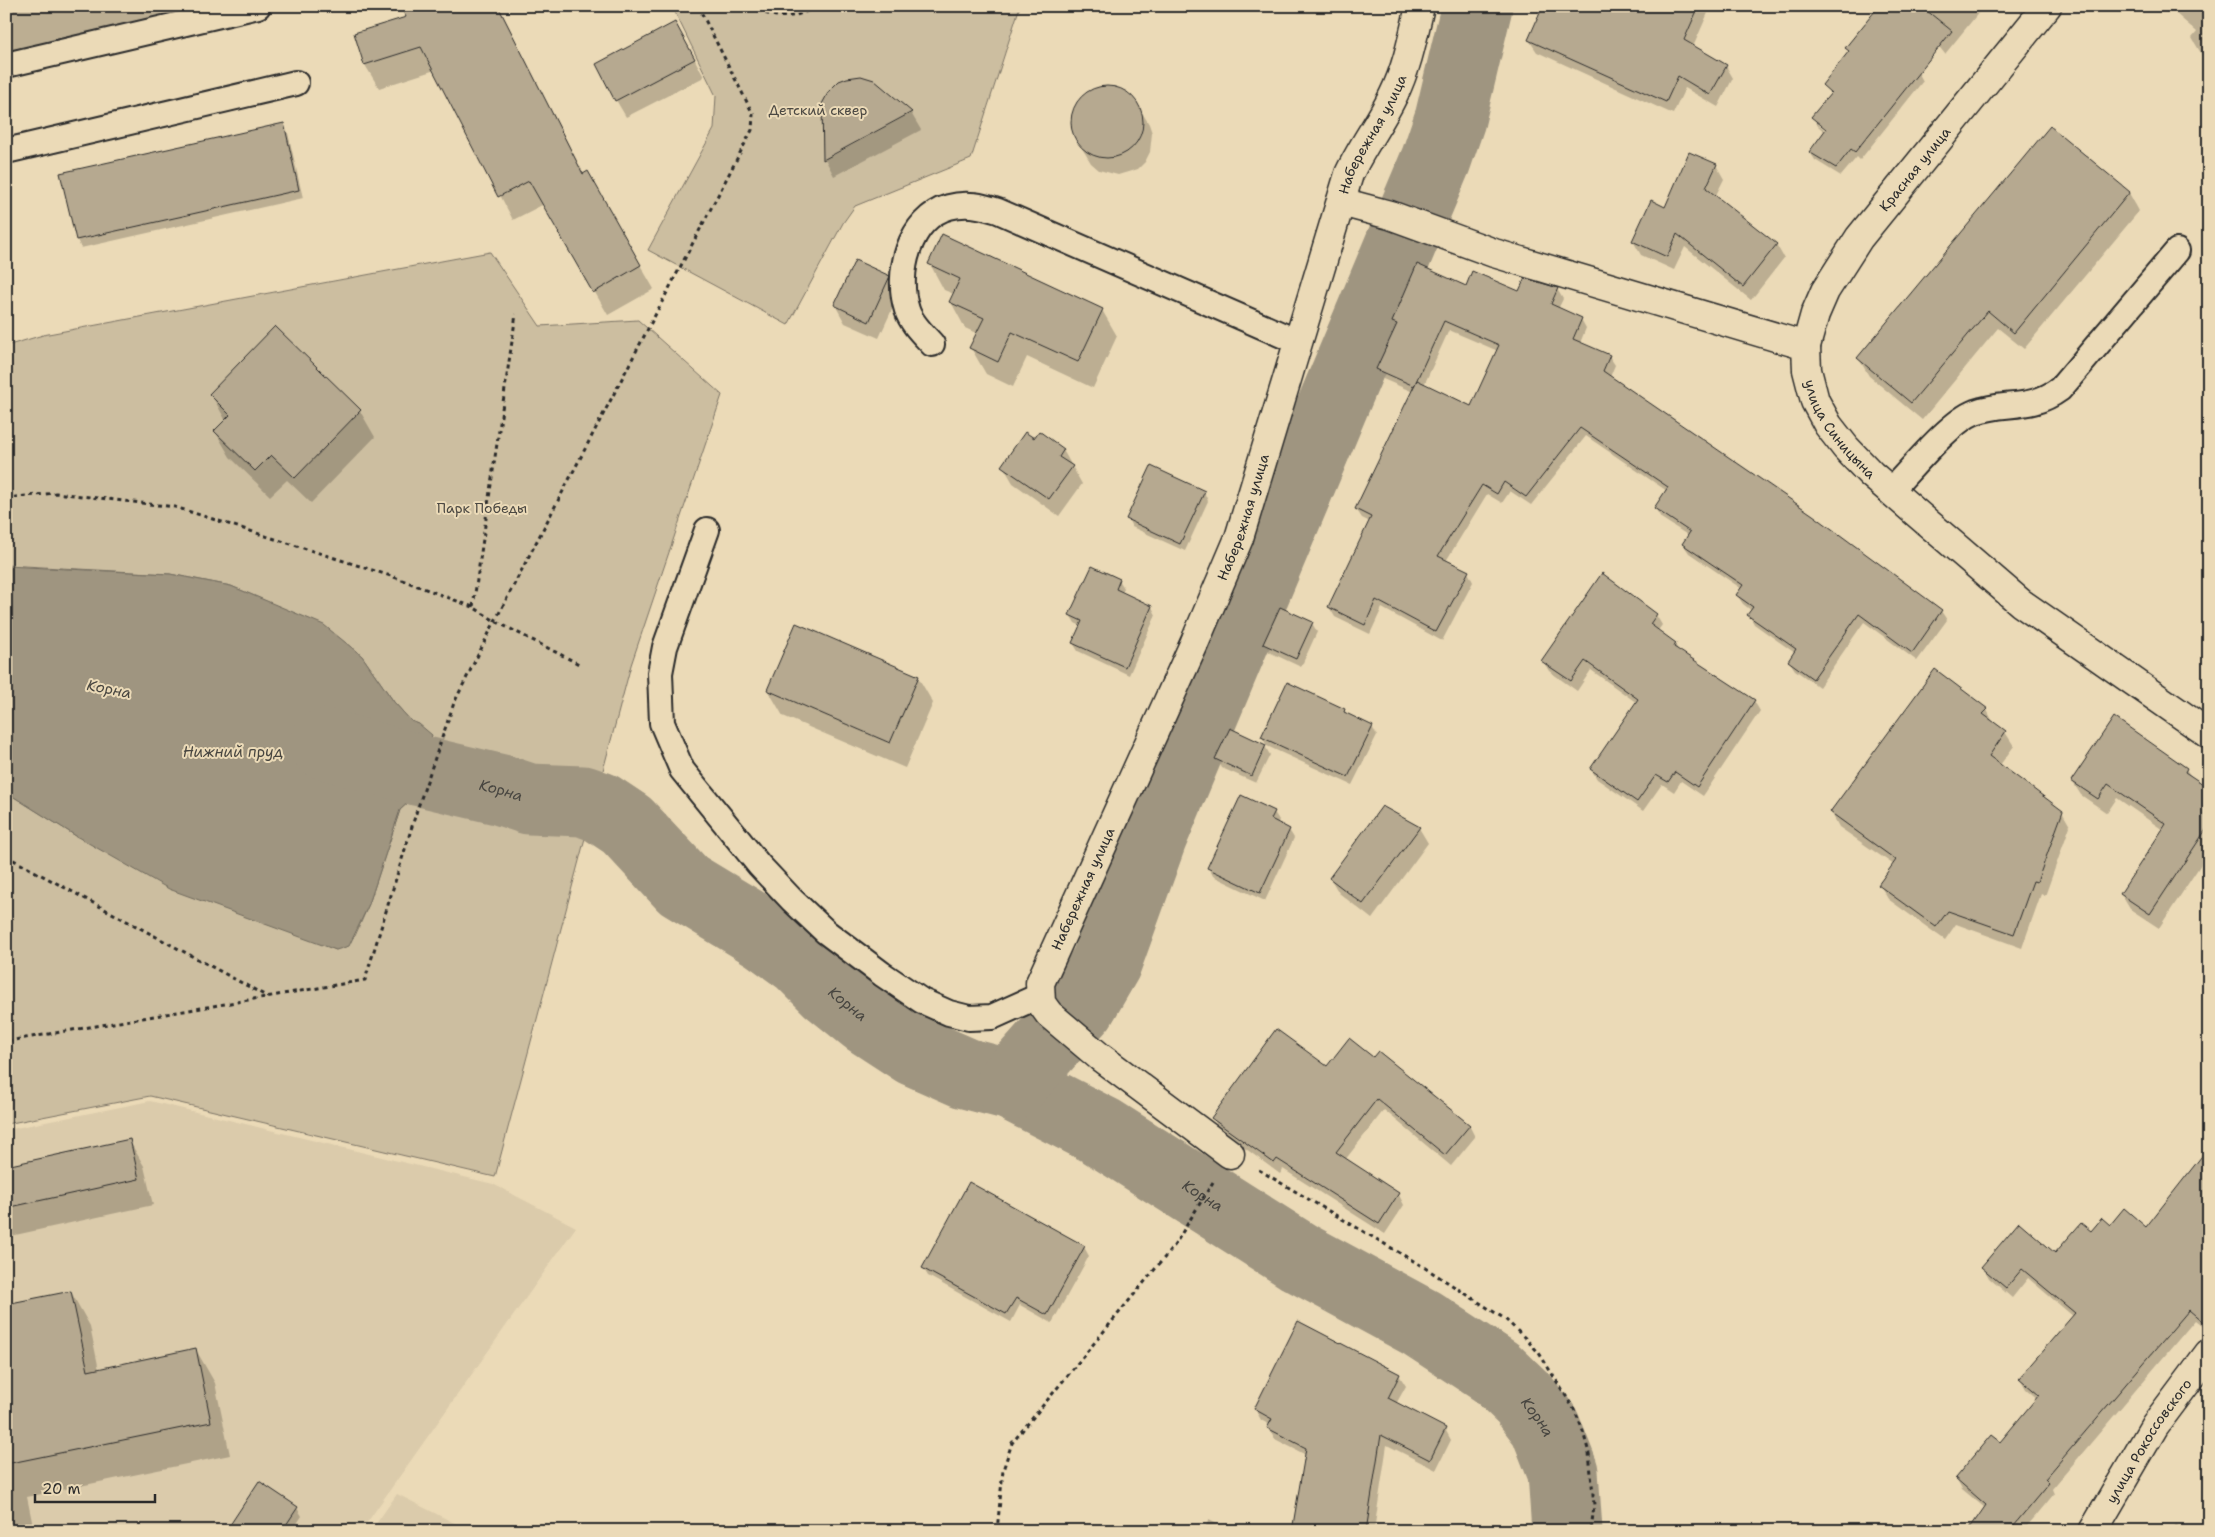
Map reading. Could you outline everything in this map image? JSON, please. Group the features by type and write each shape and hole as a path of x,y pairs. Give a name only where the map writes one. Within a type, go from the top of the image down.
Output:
{"street":[{"name":"Набережная улица","path":"1044,1005 1040,983 1047,965 1190,653 1239,538 1349,174 1360,150 1393,96 1406,64 1420,6"},
{"name":"Красная улица","path":"1806,346 1815,314 1825,291 1859,238 2047,6"},
{"path":"1341,202 1390,215 1494,253 1806,346"},
{"name":"улица Синицына","path":"1806,346 1807,370 1815,401 1828,425 1846,448 1890,491 2021,603 2209,734"},
{"path":"1044,1005 1082,1042 1230,1154"},
{"name":"улица Рокоссовского","path":"2093,1531 2155,1425 2209,1353"}],"lane":[{"path":"6,65 258,6"},
{"path":"6,151 296,83"},
{"path":"932,344 907,311 903,290 904,258 915,235 928,220 949,207 976,204 998,211 1298,342"},
{"path":"1890,491 1966,416 1983,410 2038,402 2060,389 2177,251"},
{"path":"707,530 665,647 660,673 662,723 682,770 759,865 792,900 834,938 922,1001 949,1013 969,1018 992,1017 1044,1005"}],"path":[{"path":"8,1040 365,980 454,702 752,130 753,114 698,6"},
{"path":"751,6 767,14 784,17 801,14 816,6"},
{"path":"473,607 516,314"},
{"path":"6,498 56,493 176,507 394,577 473,607 495,621 581,665"},
{"path":"6,856 268,997"},
{"path":"6,1031 11,1054 6,1055"},
{"path":"1230,1154 1422,1266 1505,1319 1524,1337 1539,1353 1574,1409 1582,1428 1589,1453 1594,1505 1591,1531"},
{"path":"997,1531 1003,1470 1012,1443 1024,1425 1174,1246 1186,1229 1213,1181"}],"shaded area":[{"path":"150,1101 493,1184 576,1227 361,1531 6,1531 6,1130"},
{"path":"397,1494 470,1531 371,1531"}],"green space":[{"name":"Детский сквер","path":"672,6 1020,6 971,159 855,206 843,223 788,325 648,250 714,129 716,96"},
{"name":"Парк Победы","path":"490,252 540,326 638,320 722,395 631,665 495,1177 150,1096 6,1124 6,792 76,836 336,950 355,936 369,904 400,810 412,799 419,724 411,721 394,702 362,656 324,626 231,586 170,574 6,565 6,346 43,335"}],"water":[{"name":"Нижний пруд","path":"6,566 170,574 231,586 324,625 362,656 394,702 411,721 419,724 432,735 412,799 400,810 369,904 349,946 336,950 169,889 76,836 6,792"}],"building":[{"path":"400,6 498,6 583,174 588,171 641,265 593,293 529,181 498,197 421,47 364,65 354,33 406,17"},
{"path":"1543,6 1699,6 1684,40 1727,65 1710,95 1678,76 1666,102 1528,40"},
{"path":"1879,6 1921,6 1952,31 1855,152 1851,149 1836,168 1809,152 1826,129 1811,117 1831,93 1822,85 1849,51 1845,48"},
{"path":"675,22 695,59 615,101 596,64"},
{"path":"861,76 874,80 912,112 823,160 822,104 829,91 839,81"},
{"path":"1100,86 1114,86 1133,96 1143,115 1143,129 1133,148 1114,158 1100,158 1081,148 1071,129 1071,115 1081,96"},
{"path":"284,123 299,190 76,240 60,173"},
{"path":"2050,126 2130,192 2014,333 1988,311 1911,403 1857,358"},
{"path":"1689,152 1717,164 1706,188 1777,244 1743,287 1677,234 1667,257 1632,241 1651,200 1665,207"},
{"path":"942,234 1103,309 1078,362 1012,332 998,362 969,348 984,318 949,302 960,279 928,264"},
{"path":"855,260 890,276 869,322 834,305"},
{"path":"1417,264 1466,286 1472,271 1519,291 1525,278 1558,288 1551,304 1582,318 1573,339 1610,355 1603,371 1813,515 1942,610 1912,653 1859,614 1813,679 1788,661 1796,649 1747,615 1753,607 1736,595 1743,585 1682,544 1690,532 1654,508 1668,487 1580,428 1526,497 1504,482 1497,494 1482,485 1438,556 1469,571 1436,632 1376,600 1365,625 1328,607 1371,517 1355,509 1417,380 1471,406 1499,345 1444,321 1414,386 1376,369 1397,324 1392,322"},
{"path":"275,326 361,410 295,478 271,455 255,471 214,431 230,415 209,394"},
{"path":"1039,431 1064,449 1059,457 1073,466 1049,499 1001,466 1025,432 1034,438"},
{"path":"1151,466 1205,491 1180,544 1126,519"},
{"path":"1092,566 1120,579 1116,589 1152,606 1125,667 1072,643 1082,621 1069,615"},
{"path":"1602,573 1657,614 1650,624 1676,643 1674,647 1755,700 1697,787 1675,772 1668,782 1656,775 1637,802 1590,769 1638,699 1585,661 1571,681 1541,661"},
{"path":"1280,607 1313,622 1296,659 1263,644"},
{"path":"796,623 919,676 890,743 767,690"},
{"path":"1935,669 1988,709 1983,714 2006,731 1989,756 2063,811 2037,882 2033,881 2014,934 1948,911 1936,927 1878,885 1896,860 1830,812"},
{"path":"1287,682 1345,709 1344,712 1373,726 1348,777 1261,737"},
{"path":"2114,717 2187,768 2185,772 2209,788 2209,825 2150,914 2120,894 2166,824 2108,784 2098,799 2071,781"},
{"path":"1230,728 1266,745 1252,776 1215,759"},
{"path":"1241,795 1275,811 1271,819 1290,829 1260,893 1207,868"},
{"path":"1382,806 1420,827 1363,904 1329,878"},
{"path":"1276,1029 1327,1066 1349,1038 1373,1057 1378,1051 1470,1125 1445,1155 1377,1099 1336,1152 1399,1193 1379,1224 1277,1159 1274,1163 1211,1118"},
{"path":"130,1139 139,1179 6,1208 6,1166"},
{"path":"2209,1147 2209,1327 2189,1310 2045,1479 2049,1483 2009,1531 1968,1531 1986,1505 1955,1478 1991,1435 2000,1442 2039,1395 2019,1378 2075,1313 2022,1269 2006,1288 1981,1267 2019,1222 2055,1253 2081,1223 2091,1231 2102,1218 2110,1225 2124,1208 2146,1227"},
{"path":"969,1182 1085,1246 1047,1315 1016,1298 1006,1314 922,1268"},
{"path":"71,1291 88,1371 196,1348 211,1422 6,1464 6,1304"},
{"path":"1298,1321 1400,1374 1388,1398 1446,1428 1430,1460 1381,1435 1366,1531 1292,1531 1306,1448 1267,1428 1272,1419 1254,1409"},
{"path":"259,1481 298,1507 282,1531 226,1531"}],"waterway":[{"path":"1011,1085 1081,1006 1106,963 1152,836 1436,160 1450,119 1477,6"},
{"name":"Корна","path":"325,744 421,771 502,790 529,799 583,801 600,807 627,825 683,885 767,936 800,960 829,989 866,1019 915,1051 965,1073 1011,1085 1101,1131 1299,1257 1421,1323 1496,1372 1524,1399 1545,1426 1563,1472 1567,1531"}]}
